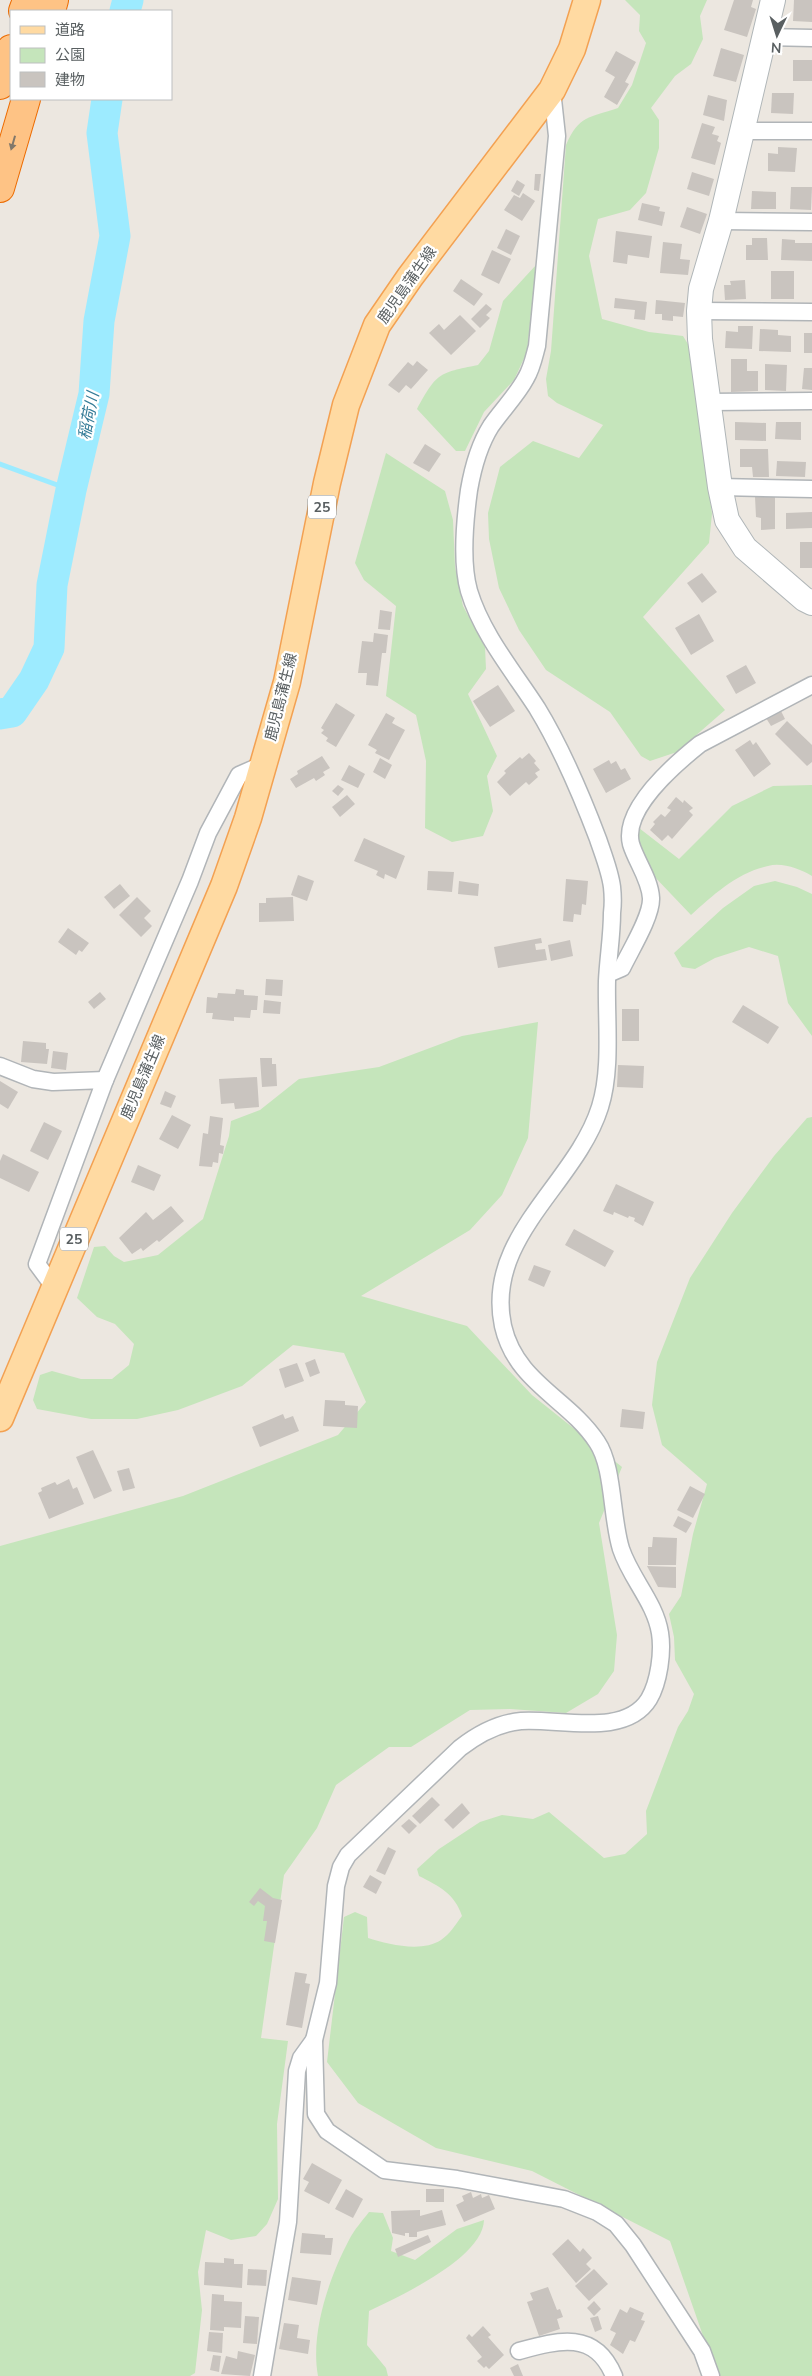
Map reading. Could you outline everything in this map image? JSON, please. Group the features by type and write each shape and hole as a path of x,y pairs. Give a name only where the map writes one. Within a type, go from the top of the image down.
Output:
{"highway":[{"path":"0,86 10,52"},
{"path":"0,188 26,100"}],"main road":[{"name":"鹿児島蒲生線","path":"0,1418 224,886 248,818 287,682 327,483 346,405 377,326 410,277 552,90 572,49 587,0"}],"street":[{"path":"773,0 722,221 701,289 699,311 720,488 727,520 736,537 745,548 804,599 812,603"},
{"path":"765,37 812,38"},
{"path":"552,90 557,136 537,346 528,375 489,429 475,458 466,525 467,569 468,587 478,615 496,647 539,712 579,787 605,860 612,887 606,1087 598,1114 584,1143 519,1235 504,1270 500,1305 509,1348 528,1375 593,1436 602,1449 606,1461 614,1520 621,1547 628,1568 655,1612 660,1635 660,1653 654,1687 647,1702 634,1715 615,1722 520,1721 478,1735 460,1748 398,1809 361,1841 344,1861 336,1886 328,1983 314,2040 316,2114 328,2131 384,2170 457,2178 554,2197 597,2212 616,2224 633,2245 702,2351 710,2376"},
{"path":"742,131 812,131"},
{"path":"722,221 812,222"},
{"path":"699,311 812,312"},
{"path":"709,402 812,401"},
{"path":"720,488 812,489"},
{"path":"608,974 622,968 650,909 650,891 630,837 630,824 638,807 687,754 700,744 812,685"},
{"path":"54,1287 36,1264 105,1080 190,881 208,833 239,775 264,764"},
{"path":"0,1066 33,1079 53,1082 105,1080"},
{"path":"262,2376 288,2222 297,2071 300,2058 314,2040"},
{"path":"519,2351 546,2343 578,2343 594,2347 608,2361 614,2376"}],"green space":[{"path":"625,0 707,0 700,16 703,39 691,64 675,76 651,108 659,120 659,148 646,193 630,210 598,219 589,256 602,319 649,332 683,336 691,349 712,514 709,543 643,617 725,710 677,752 650,761 641,756 610,712 546,670 519,630 499,588 489,539 488,513 500,467 533,441 579,458 603,425 557,403 548,396 546,379 551,351 566,145 576,128 586,119 618,108 632,85 646,43 639,31 640,15"},
{"path":"536,265 527,352 514,380 484,412 465,451 456,451 417,409 429,388 440,376 454,370 478,365 489,351 503,301"},
{"path":"386,453 445,491 453,520 455,567 463,606 485,647 486,669 468,694 497,756 487,776 493,811 483,836 452,842 425,828 426,761 416,715 386,696 396,606 364,580 355,563"},
{"path":"812,785 812,876 796,869 779,865 757,869 726,885 691,915 651,873 639,852 637,831 639,828 679,859 732,806 773,786"},
{"path":"775,881 797,887 812,894 812,1036 788,1003 778,956 749,947 715,958 695,969 682,967 674,953 723,908 754,886"},
{"path":"538,1022 528,1138 502,1195 470,1230 361,1296 467,1326 532,1395 622,1467 599,1523 617,1635 614,1671 598,1694 566,1713 510,1709 470,1710 411,1747 389,1747 336,1785 317,1828 284,1875 261,2038 288,2041 277,2124 278,2199 267,2224 256,2236 231,2240 206,2230 198,2272 202,2310 195,2373 190,2376 0,2376 0,1546 183,1496 338,1435 366,1402 344,1353 293,1345 242,1386 178,1410 137,1419 91,1419 37,1409 33,1400 40,1375 52,1371 81,1379 112,1379 129,1365 134,1344 115,1324 97,1317 77,1298 94,1247 105,1246 114,1256 124,1262 158,1255 203,1219 229,1136 231,1121 260,1110 299,1079 379,1067 462,1036"},
{"path":"812,1117 812,2376 717,2376 670,2241 532,2171 436,2148 358,2103 327,2062 344,1917 355,1912 367,1917 368,1938 385,1943 414,1947 433,1944 441,1940 450,1932 462,1916 451,1896 440,1887 419,1876 417,1869 439,1849 480,1822 502,1815 533,1819 549,1812 604,1858 625,1854 647,1834 646,1811 678,1727 688,1711 694,1694 675,1660 674,1637 669,1614 681,1596 693,1534 707,1484 662,1445 652,1405 657,1362 690,1278 732,1213 774,1156 807,1118"},
{"path":"369,2212 383,2213 393,2238 391,2251 415,2260 457,2229 484,2220 480,2234 470,2248 455,2262 419,2286 369,2311 367,2345 386,2368 388,2376 318,2376 316,2359 319,2324 328,2288 349,2240"}],"building":[{"path":"734,0 753,0 751,7 756,9 747,37 724,30"},
{"path":"794,0 812,0 812,22 793,21"},
{"path":"721,48 744,55 736,82 713,76"},
{"path":"616,51 636,62 625,82 629,84 617,105 604,97 615,77 605,71"},
{"path":"793,60 812,60 812,81 793,81"},
{"path":"772,93 794,93 793,114 771,113"},
{"path":"708,95 727,100 724,121 703,115"},
{"path":"702,123 715,127 712,134 719,136 717,141 721,143 715,165 691,158"},
{"path":"778,147 797,148 795,172 768,171 768,153 778,154"},
{"path":"692,172 714,179 709,196 687,189"},
{"path":"535,174 541,174 539,191 534,190"},
{"path":"517,180 525,185 519,196 511,191"},
{"path":"791,187 812,187 811,210 790,209"},
{"path":"752,191 776,192 776,209 751,209"},
{"path":"523,193 535,201 522,221 504,210 514,195 520,198"},
{"path":"642,203 660,207 659,211 665,212 662,226 638,220"},
{"path":"687,207 707,214 700,234 680,227"},
{"path":"506,229 520,236 511,255 497,248"},
{"path":"616,231 652,236 649,258 628,255 627,264 613,262"},
{"path":"752,238 767,238 768,260 746,260 746,245 752,245"},
{"path":"782,239 795,240 795,243 812,243 812,261 781,260"},
{"path":"663,242 682,244 680,259 690,260 688,275 660,273"},
{"path":"492,250 511,259 499,284 481,275"},
{"path":"771,271 794,271 794,299 771,299"},
{"path":"461,279 483,294 474,306 453,291"},
{"path":"745,280 746,299 725,300 724,285 731,285 730,281"},
{"path":"615,298 647,302 645,320 634,319 635,310 614,308"},
{"path":"656,300 685,303 683,317 673,316 673,321 662,320 662,314 655,314"},
{"path":"486,304 492,309 486,315 490,318 480,328 471,319"},
{"path":"460,315 476,331 451,355 429,333 439,324 444,330"},
{"path":"738,326 753,326 752,349 725,348 726,331 738,332"},
{"path":"760,329 778,330 778,335 791,336 791,352 759,351"},
{"path":"804,333 812,333 812,353 804,353"},
{"path":"731,359 747,359 747,371 758,371 758,391 731,392"},
{"path":"417,361 428,370 411,389 406,385 399,393 388,385 408,362 413,366"},
{"path":"765,364 787,365 786,391 765,390"},
{"path":"804,368 812,368 812,390 802,389"},
{"path":"735,422 766,423 766,441 735,440"},
{"path":"776,422 801,422 801,440 775,439"},
{"path":"425,444 441,454 429,472 413,463"},
{"path":"740,449 768,449 769,477 753,477 752,467 740,467"},
{"path":"777,461 806,462 805,477 776,476"},
{"path":"755,497 775,497 775,529 761,530 761,518 756,517"},
{"path":"812,512 812,528 786,529 786,513"},
{"path":"800,542 812,542 812,568 800,568"},
{"path":"702,573 717,592 702,603 687,583"},
{"path":"380,610 392,612 390,630 378,629"},
{"path":"699,614 714,641 691,655 675,628"},
{"path":"374,633 388,635 386,653 382,653 378,686 366,685 367,673 358,673 362,641 373,642"},
{"path":"746,665 756,683 736,694 726,676"},
{"path":"498,685 515,711 490,727 473,701"},
{"path":"336,703 355,715 336,747 326,741 328,738 321,733 324,730 321,728"},
{"path":"781,711 785,719 771,726 766,718"},
{"path":"386,713 395,718 392,723 405,730 389,760 375,753 377,750 368,745"},
{"path":"787,721 812,745 812,762 807,766 775,734"},
{"path":"750,740 753,745 756,742 771,764 754,777 735,750"},
{"path":"529,753 536,761 534,763 540,770 535,773 538,777 529,785 526,782 510,796 497,782 506,773 504,771 520,757 522,759"},
{"path":"322,756 330,768 323,772 325,775 316,781 314,778 296,788 290,779 298,774 297,771"},
{"path":"380,758 392,765 385,779 373,772"},
{"path":"609,760 611,764 616,761 621,770 625,768 631,779 606,793 593,769"},
{"path":"349,765 365,774 358,788 341,780"},
{"path":"338,785 344,789 338,796 332,791"},
{"path":"347,795 355,804 340,817 332,807"},
{"path":"676,797 683,803 684,800 693,808 689,811 693,815 672,839 668,835 662,841 650,830 655,824 653,822 661,814 665,817 671,810 667,808"},
{"path":"364,838 405,856 396,879 385,874 384,879 376,875 378,871 354,861"},
{"path":"428,871 454,872 452,892 427,890"},
{"path":"298,875 314,881 307,901 291,895"},
{"path":"566,879 588,881 586,905 582,904 581,915 574,914 573,922 563,921"},
{"path":"459,881 479,884 478,896 458,894"},
{"path":"120,884 130,896 114,909 104,897"},
{"path":"137,897 151,911 144,918 152,926 141,937 119,915"},
{"path":"293,897 294,921 259,922 259,903 266,903 266,898"},
{"path":"68,928 89,943 82,952 79,950 76,955 58,942"},
{"path":"541,938 542,943 535,944 536,950 545,949 547,960 498,968 494,947"},
{"path":"570,940 573,956 551,961 548,945"},
{"path":"266,979 283,980 282,996 265,995"},
{"path":"236,989 244,990 244,995 258,996 257,1010 251,1010 250,1018 234,1017 234,1021 212,1019 213,1013 206,1013 207,997 217,998 218,993 235,994"},
{"path":"100,992 106,999 94,1009 88,1002"},
{"path":"264,1000 281,1002 280,1014 263,1013"},
{"path":"743,1005 779,1027 768,1044 732,1022"},
{"path":"622,1009 639,1009 639,1041 622,1041"},
{"path":"23,1041 46,1043 46,1049 49,1049 47,1064 21,1062"},
{"path":"53,1051 68,1053 66,1070 51,1068"},
{"path":"260,1058 272,1058 272,1064 276,1064 277,1086 262,1087"},
{"path":"618,1065 644,1066 643,1088 617,1087"},
{"path":"257,1077 259,1107 235,1109 234,1103 221,1104 219,1079"},
{"path":"0,1081 18,1092 8,1109 0,1104"},
{"path":"165,1091 176,1096 171,1108 160,1104"},
{"path":"172,1115 191,1125 178,1149 159,1139"},
{"path":"210,1116 223,1118 220,1145 224,1146 223,1154 219,1153 218,1163 213,1162 212,1167 199,1166 203,1133 208,1134"},
{"path":"44,1122 62,1131 48,1160 30,1151"},
{"path":"3,1154 39,1172 29,1192 0,1178 0,1161"},
{"path":"138,1165 161,1175 154,1191 131,1182"},
{"path":"616,1184 654,1202 643,1226 634,1221 635,1218 629,1216 628,1218 614,1212 613,1215 603,1211"},
{"path":"171,1206 184,1221 159,1242 157,1240 143,1251 141,1248 132,1254 119,1238 146,1212 153,1220"},
{"path":"574,1229 614,1251 605,1267 565,1245"},
{"path":"534,1265 551,1271 544,1287 528,1280"},
{"path":"315,1359 320,1373 310,1377 305,1363"},
{"path":"297,1363 304,1381 285,1388 279,1369"},
{"path":"325,1400 345,1401 345,1405 358,1406 357,1428 323,1426"},
{"path":"622,1409 645,1412 643,1429 620,1427"},
{"path":"283,1414 285,1419 293,1416 299,1431 260,1447 252,1427"},
{"path":"93,1450 112,1491 94,1499 76,1457"},
{"path":"129,1468 135,1488 123,1491 117,1471"},
{"path":"69,1479 73,1489 77,1487 84,1504 49,1519 38,1493 42,1491 41,1488 55,1482 57,1485"},
{"path":"690,1486 705,1494 693,1518 677,1510"},
{"path":"678,1516 692,1523 686,1533 673,1526"},
{"path":"653,1537 677,1538 676,1565 648,1565 648,1547 652,1547"},
{"path":"647,1566 676,1567 676,1588 658,1587"},
{"path":"432,1797 440,1805 420,1824 412,1816"},
{"path":"462,1803 470,1813 453,1829 444,1820"},
{"path":"409,1819 417,1826 409,1834 401,1826"},
{"path":"388,1847 396,1851 385,1875 376,1871"},
{"path":"370,1875 382,1882 376,1894 363,1887"},
{"path":"260,1888 273,1898 282,1900 275,1943 264,1941 267,1921 263,1921 265,1906 258,1901 254,1906 249,1902"},
{"path":"295,1972 307,1974 305,1983 310,1984 302,2028 286,2025"},
{"path":"312,2163 342,2180 329,2204 304,2191 309,2182 303,2179"},
{"path":"346,2189 363,2199 353,2218 335,2209"},
{"path":"426,2189 444,2189 444,2202 426,2202"},
{"path":"471,2192 473,2198 481,2194 482,2198 489,2195 495,2209 464,2222 456,2205 464,2201 462,2196"},
{"path":"420,2210 420,2216 442,2210 446,2225 417,2232 417,2237 409,2237 409,2233 405,2233 405,2236 392,2233 391,2211"},
{"path":"302,2233 325,2235 325,2238 333,2238 331,2255 300,2253"},
{"path":"428,2235 431,2242 398,2257 395,2249"},
{"path":"568,2239 580,2252 583,2248 592,2258 586,2264 591,2269 576,2283 552,2254"},
{"path":"224,2258 234,2259 234,2264 243,2264 242,2288 204,2285 205,2262 224,2263"},
{"path":"248,2269 267,2270 266,2286 247,2285"},
{"path":"594,2269 608,2284 589,2301 575,2286"},
{"path":"292,2277 321,2281 317,2305 288,2300"},
{"path":"548,2287 557,2310 560,2309 563,2317 557,2319 560,2329 539,2336 527,2302 533,2300 530,2293"},
{"path":"212,2294 224,2295 224,2301 242,2302 241,2328 224,2327 224,2331 210,2330"},
{"path":"594,2301 601,2309 594,2316 587,2308"},
{"path":"630,2307 644,2313 641,2320 645,2321 635,2342 630,2340 623,2354 610,2345 616,2333 610,2330 620,2309 627,2313"},
{"path":"245,2316 259,2317 257,2344 243,2343"},
{"path":"598,2316 602,2329 595,2332 590,2318"},
{"path":"284,2323 299,2325 297,2338 310,2340 308,2354 279,2349"},
{"path":"483,2326 491,2335 488,2337 504,2355 489,2369 486,2366 484,2368 477,2361 482,2357 466,2338 469,2334 472,2337"},
{"path":"209,2332 223,2333 222,2353 207,2351"},
{"path":"238,2351 255,2355 250,2376 221,2374 226,2356 237,2359"},
{"path":"213,2355 221,2356 219,2372 210,2370"},
{"path":"518,2364 523,2376 514,2376 510,2368"}],"waterway":[{"name":"稲荷川","path":"125,10 128,0"},
{"name":"稲荷川","path":"0,714 12,712 34,680 49,648 52,585 71,490 94,394 99,321 115,236 102,133 107,100"},
{"path":"0,464 71,490"}]}
